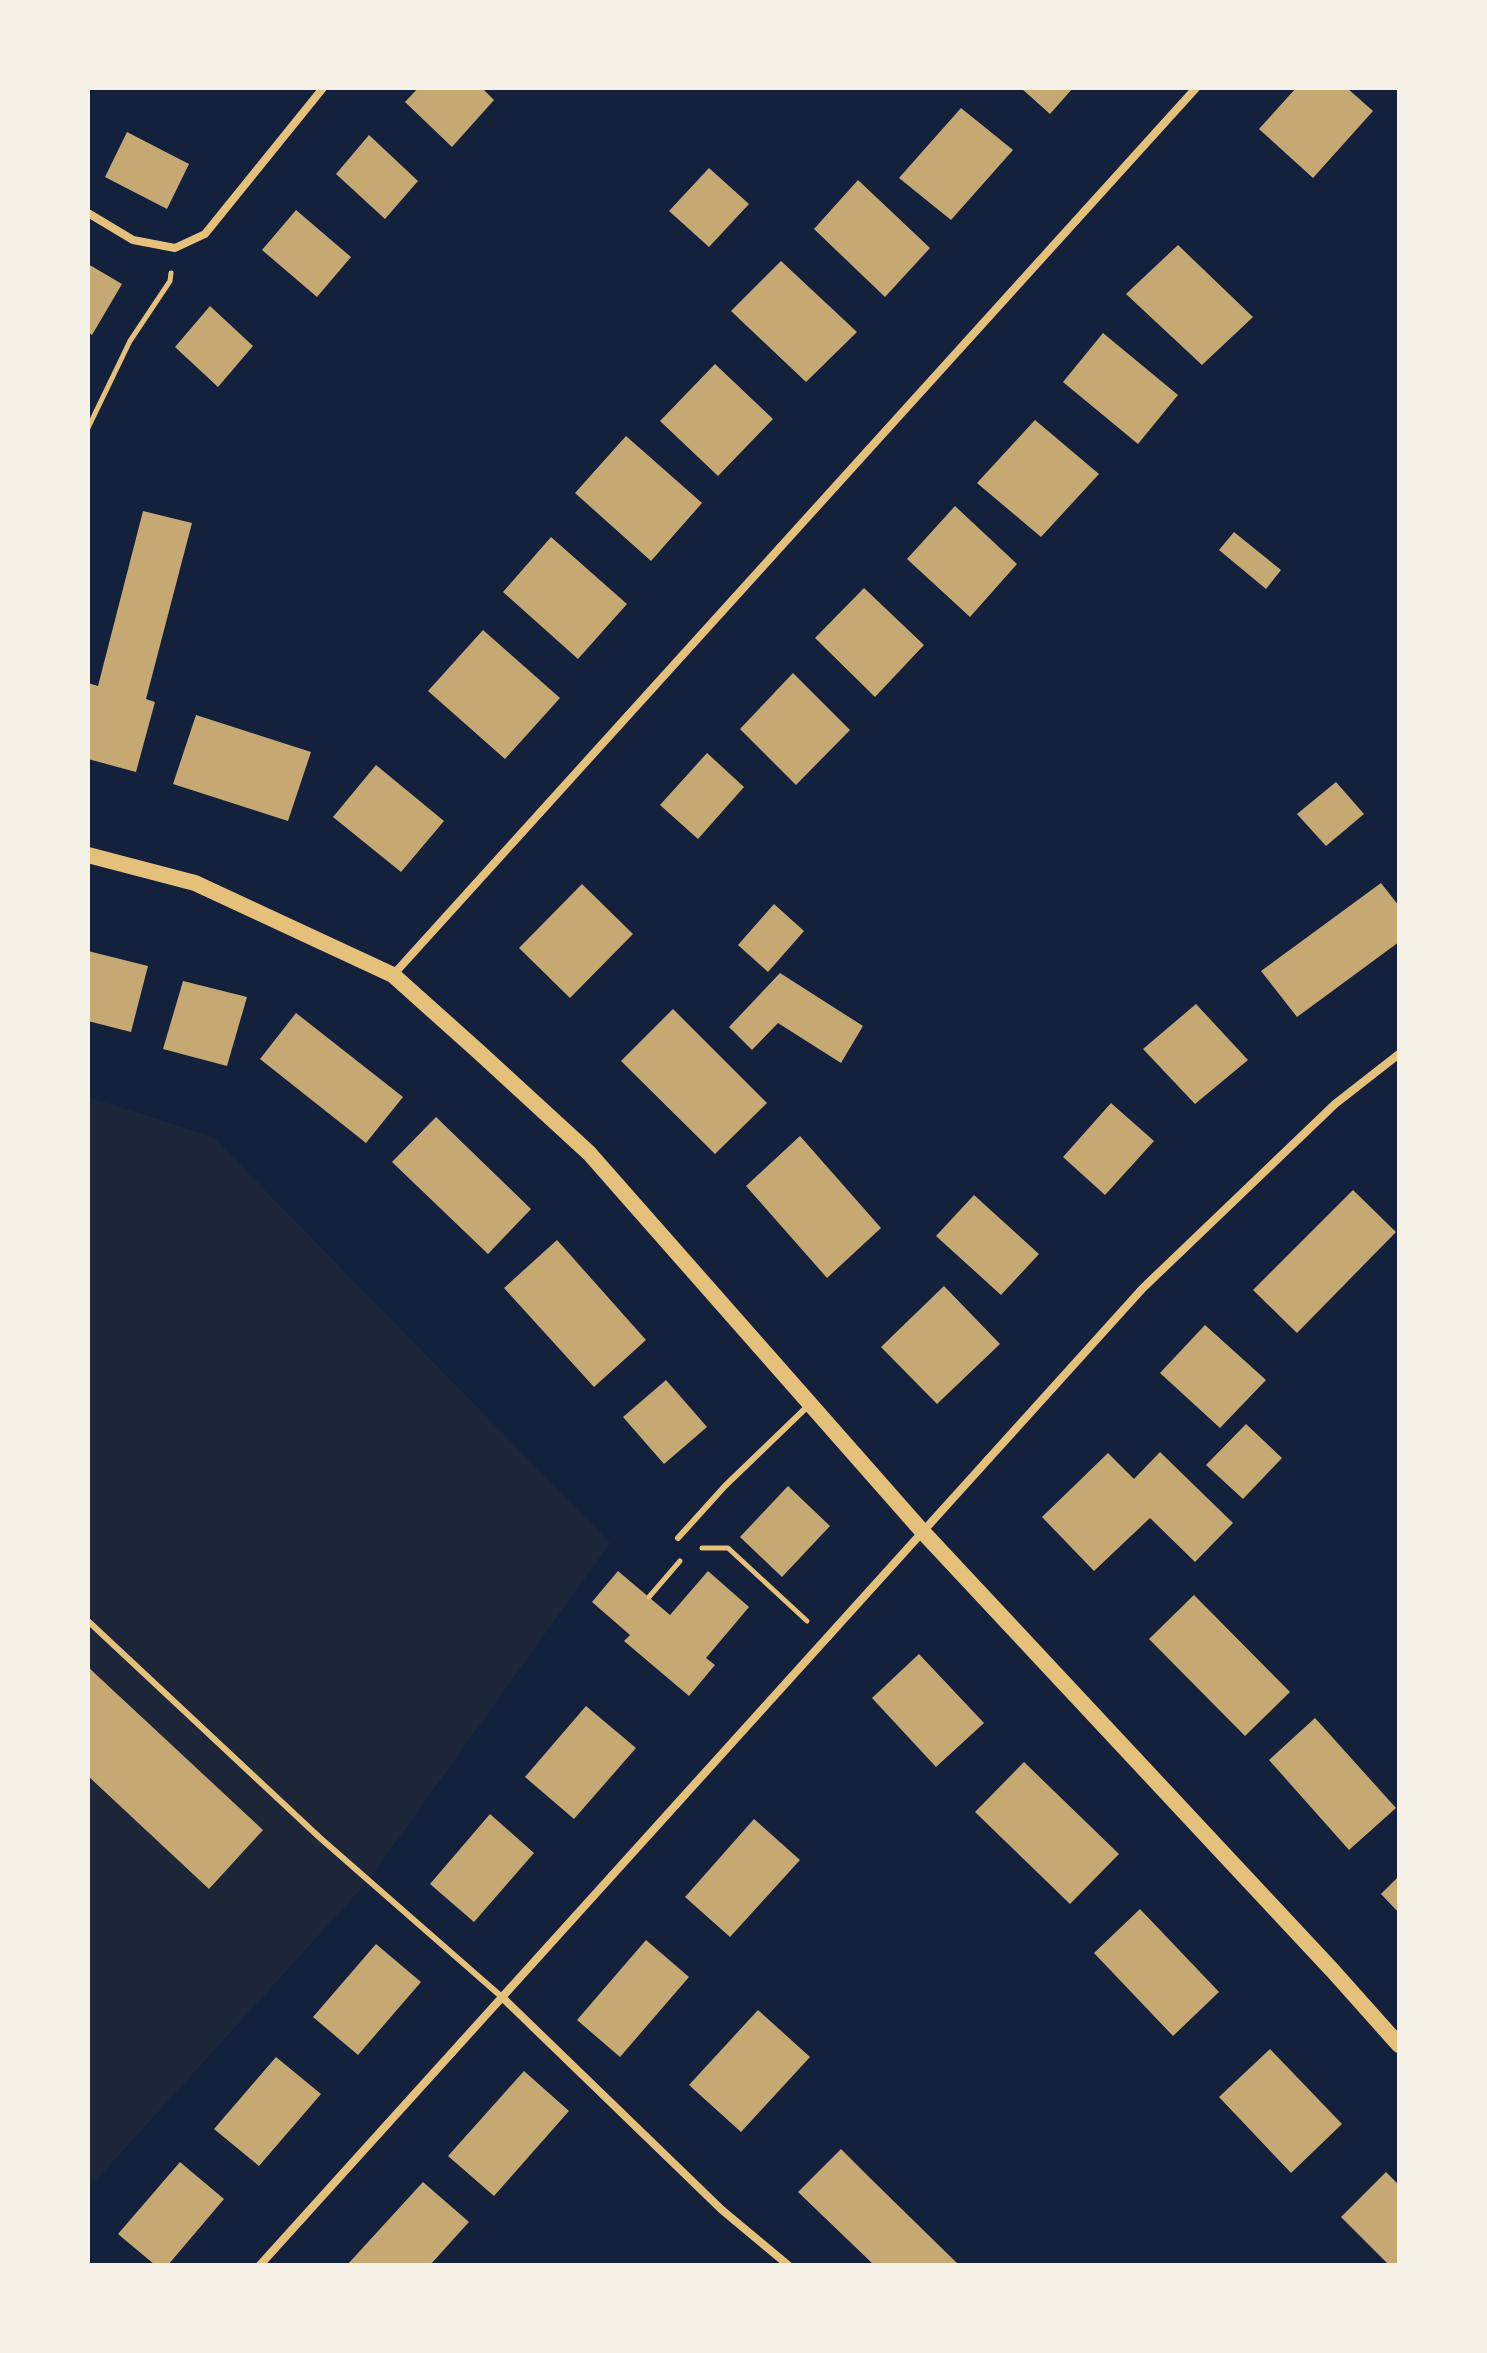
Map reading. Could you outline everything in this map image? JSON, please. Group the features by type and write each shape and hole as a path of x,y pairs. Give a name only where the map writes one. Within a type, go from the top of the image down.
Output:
{"main road":[{"path":"88,855 195,883 393,975 589,1153 922,1531 1399,2045"}],"street":[{"path":"88,213 133,240 175,248 205,234 323,88"},
{"path":"393,975 1196,88"},
{"path":"260,2265 1143,1288 1335,1104 1399,1054"},
{"path":"503,1998 722,2210 788,2265"}],"lane":[{"path":"678,1538 725,1486 810,1404"},
{"path":"88,1621 319,1837 503,1998"}],"path":[{"path":"88,428 130,341 170,281 175,248"},
{"path":"678,1538 692,1548 728,1548 825,1639"},
{"path":"649,1597 692,1548"}],"shaded area":[{"path":"88,1097 213,1137 610,1543 368,1881 88,2189"}],"building":[{"path":"418,88 482,88 494,100 452,147 405,102"},
{"path":"1021,88 1073,88 1050,114"},
{"path":"1296,88 1347,88 1373,111 1313,178 1259,129"},
{"path":"961,108 1013,150 951,220 899,178"},
{"path":"127,132 189,164 167,209 105,177"},
{"path":"369,135 418,181 385,219 336,174"},
{"path":"709,168 749,204 709,247 669,211"},
{"path":"858,180 930,248 885,297 814,229"},
{"path":"296,210 351,257 317,297 262,250"},
{"path":"1178,245 1253,317 1202,365 1126,294"},
{"path":"781,261 857,332 806,382 731,311"},
{"path":"88,264 122,284 92,335 88,332"},
{"path":"210,306 253,346 218,387 175,347"},
{"path":"1103,333 1178,395 1138,444 1063,382"},
{"path":"715,364 773,419 718,476 660,421"},
{"path":"1035,420 1099,474 1041,537 977,483"},
{"path":"626,436 702,503 651,561 575,493"},
{"path":"955,506 1017,564 970,617 907,559"},
{"path":"143,511 192,523 146,699 155,702 136,772 88,759 88,683 98,686"},
{"path":"1234,532 1281,570 1266,589 1219,550"},
{"path":"551,537 627,604 578,659 503,592"},
{"path":"864,588 924,645 875,697 815,638"},
{"path":"483,630 560,698 505,759 428,691"},
{"path":"793,673 850,730 796,785 740,729"},
{"path":"196,715 311,752 288,821 173,784"},
{"path":"707,753 744,787 698,839 660,805"},
{"path":"376,765 444,821 401,872 333,817"},
{"path":"1336,782 1364,814 1326,846 1297,814"},
{"path":"1381,883 1399,906 1399,942 1297,1017 1261,971"},
{"path":"582,884 633,934 570,998 519,948"},
{"path":"774,904 804,931 768,972 738,945"},
{"path":"88,951 148,966 131,1032 88,1021"},
{"path":"780,973 863,1026 841,1063 778,1023 752,1050 729,1027"},
{"path":"183,981 247,997 227,1066 163,1049"},
{"path":"1196,1004 1248,1060 1195,1104 1143,1049"},
{"path":"673,1009 767,1103 715,1154 621,1061"},
{"path":"296,1013 403,1097 366,1143 260,1059"},
{"path":"1111,1103 1154,1141 1105,1195 1063,1157"},
{"path":"436,1117 531,1209 488,1254 392,1162"},
{"path":"800,1136 881,1228 827,1278 746,1186"},
{"path":"1353,1190 1396,1232 1297,1333 1253,1290"},
{"path":"974,1195 1039,1254 1001,1295 936,1236"},
{"path":"557,1240 646,1340 594,1387 504,1288"},
{"path":"944,1286 1000,1344 937,1404 881,1347"},
{"path":"1205,1325 1266,1380 1220,1428 1160,1373"},
{"path":"666,1380 707,1427 664,1464 623,1417"},
{"path":"1246,1424 1282,1458 1243,1499 1206,1465"},
{"path":"1160,1452 1233,1523 1195,1562 1150,1518 1094,1571 1042,1517 1108,1453 1134,1479"},
{"path":"788,1486 830,1526 782,1577 740,1537"},
{"path":"618,1571 670,1615 708,1571 749,1607 706,1658 715,1665 689,1696 624,1641 630,1635 592,1602"},
{"path":"1194,1595 1290,1692 1245,1736 1149,1639"},
{"path":"919,1654 984,1723 936,1767 872,1698"},
{"path":"88,1667 263,1830 209,1889 88,1776"},
{"path":"586,1706 636,1748 574,1819 525,1777"},
{"path":"1315,1718 1396,1808 1349,1850 1269,1760"},
{"path":"1024,1762 1119,1854 1070,1904 975,1812"},
{"path":"490,1814 534,1853 474,1922 430,1884"},
{"path":"754,1819 800,1860 730,1937 685,1897"},
{"path":"1399,1876 1399,1913 1381,1894"},
{"path":"1140,1909 1219,1992 1173,2036 1094,1953"},
{"path":"646,1940 689,1977 620,2057 577,2020"},
{"path":"376,1944 421,1982 358,2055 313,2017"},
{"path":"758,2010 810,2057 741,2132 689,2085"},
{"path":"1270,2049 1342,2124 1291,2173 1219,2097"},
{"path":"276,2057 321,2094 259,2166 214,2129"},
{"path":"524,2071 569,2111 494,2196 448,2156"},
{"path":"841,2149 959,2265 874,2265 798,2192"},
{"path":"180,2162 224,2199 168,2265 155,2265 118,2234"},
{"path":"1386,2172 1399,2185 1399,2265 1389,2265 1341,2217"},
{"path":"423,2182 469,2222 430,2265 347,2265"}]}
